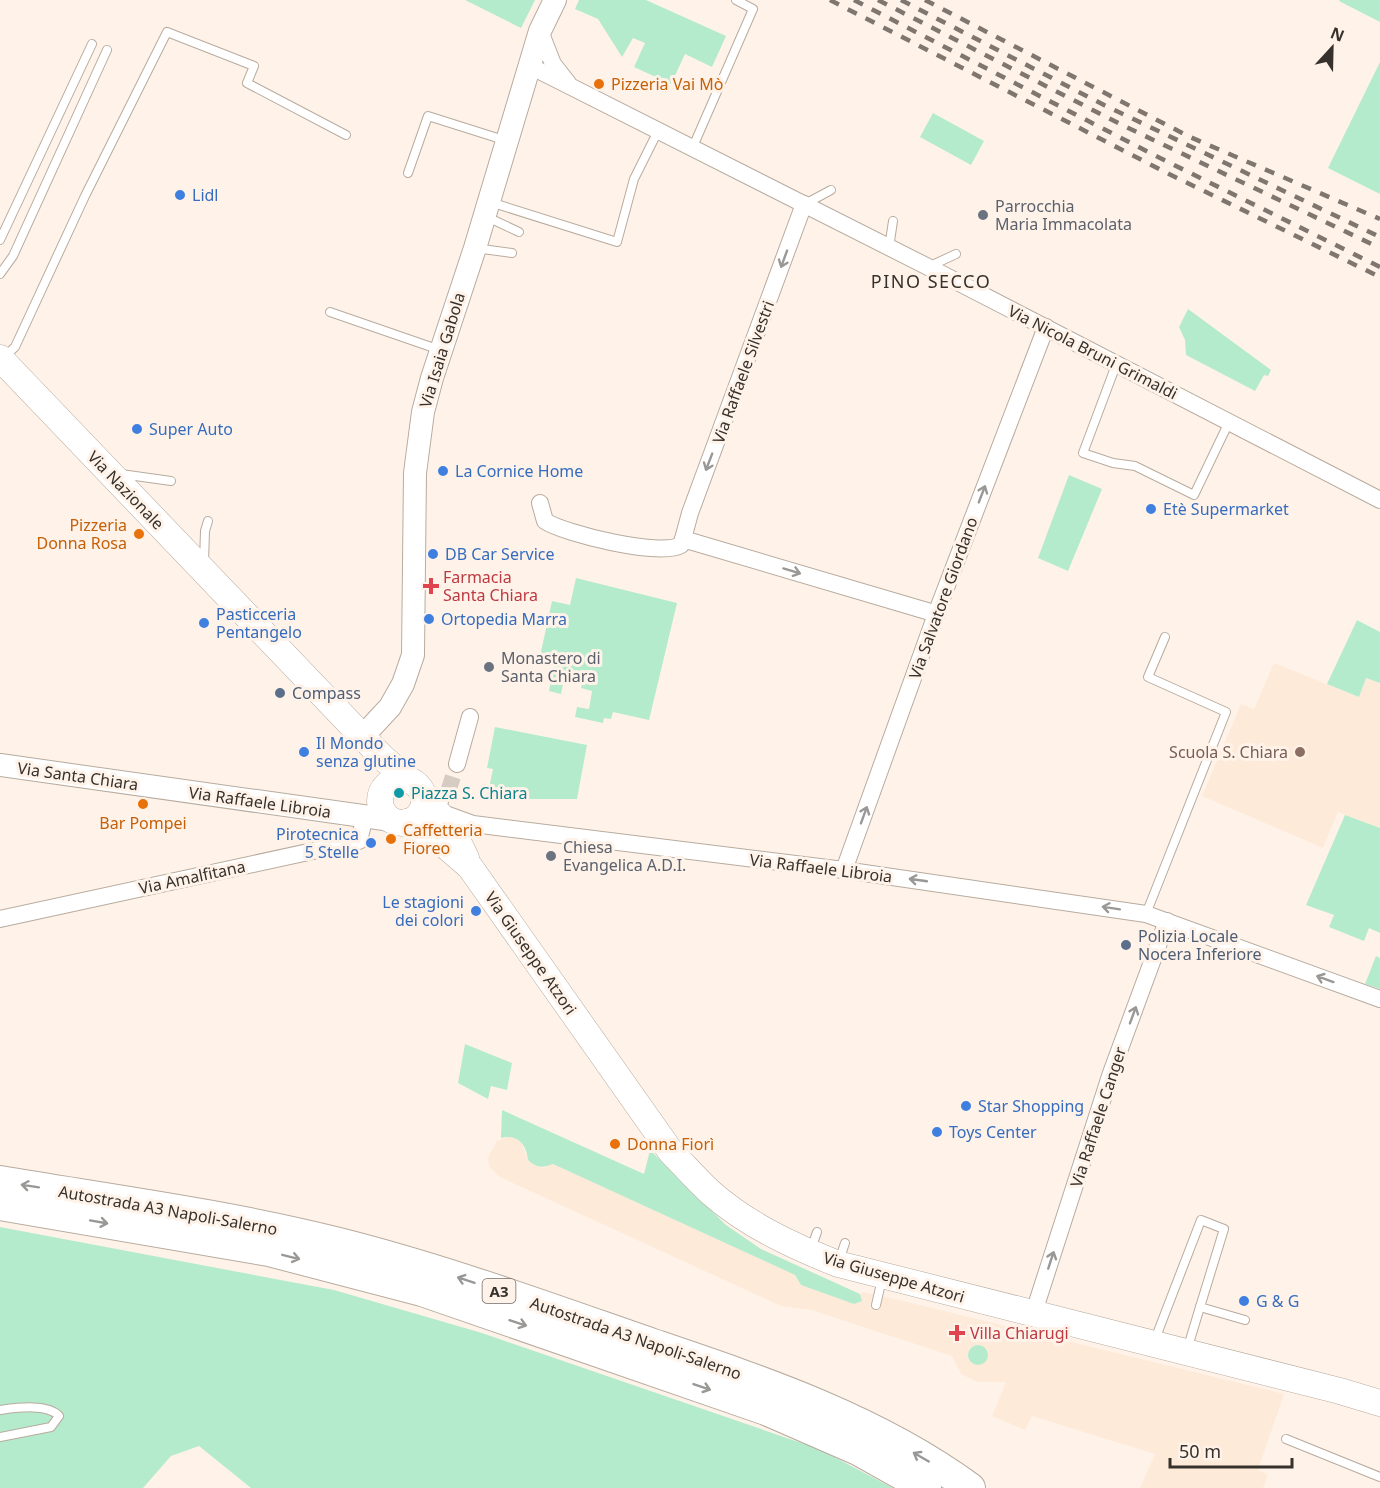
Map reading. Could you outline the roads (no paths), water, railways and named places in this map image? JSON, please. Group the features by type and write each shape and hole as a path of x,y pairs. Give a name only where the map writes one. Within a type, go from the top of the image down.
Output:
{"highway":[{"name":"Autostrada A3 Napoli-Salerno","path":"0,1181 279,1229 447,1273 739,1374 804,1399 872,1429 970,1488"},
{"name":"Autostrada A3 Napoli-Salerno","path":"0,1205 269,1251 423,1291 766,1410 843,1443 926,1488"}],"main road":[{"name":"Via Nazionale","path":"1,358 252,622"},
{"name":"Via Giuseppe Atzori","path":"252,622 364,735 383,758 437,801 456,833 470,867 671,1152 710,1192 744,1217 796,1248 813,1243 842,1254 883,1276 1380,1403"},
{"path":"383,758 385,811"},
{"path":"385,811 389,783 395,780 409,780"},
{"path":"385,811 417,817 437,801"},
{"path":"385,811 456,833"}],"street":[{"name":"Via Isaia Gabola","path":"364,735 390,707 401,689 413,655 415,473 423,412 540,31 555,0"},
{"name":"Via Nicola Bruni Grimaldi","path":"540,31 553,64 567,82 580,92"},
{"name":"Via Nicola Bruni Grimaldi","path":"530,66 1047,327 1116,365 1230,421 1380,500"},
{"name":"Via Raffaele Silvestri","path":"683,539 690,513 804,204"},
{"name":"Via Salvatore Giordano","path":"844,870 937,614 1047,327"},
{"path":"540,503 545,521 556,528 638,547 675,549 681,545 683,539 937,614"},
{"path":"457,764 470,717"},
{"name":"Via Santa Chiara","path":"0,765 144,782"},
{"name":"Via Raffaele Libroia","path":"144,782 385,811"},
{"name":"Via Amalfitana","path":"0,919 359,841 385,811"},
{"name":"Via Raffaele Libroia","path":"456,833 844,870 1146,914 1380,999"},
{"name":"Via Raffaele Canger","path":"1033,1315 1111,1073 1167,921"}],"lane":[{"path":"692,149 753,9 736,0"},
{"path":"1,358 15,347 85,196 167,32 254,66 247,83 346,135"},
{"path":"0,240 92,44"},
{"path":"0,274 13,256 107,50"},
{"path":"408,173 428,116 507,141"},
{"path":"487,209 617,242 634,179 658,131"},
{"path":"804,204 831,190"},
{"path":"487,209 519,232"},
{"path":"889,248 893,221"},
{"path":"475,248 512,253"},
{"path":"928,267 956,254"},
{"path":"330,312 440,351"},
{"path":"1116,365 1083,453 1113,464 1135,466 1194,495 1230,421"},
{"path":"109,472 171,481"},
{"path":"204,571 205,531 208,521"},
{"path":"1146,914 1226,712 1149,677 1166,638"},
{"path":"1153,1345 1201,1220 1224,1229 1186,1353"},
{"path":"876,1305 883,1276"},
{"path":"1200,1307 1245,1320"},
{"path":"0,1410 39,1408 55,1412 59,1416 51,1426 0,1437"},
{"path":"1286,1439 1380,1477"}],"tunnel":[{"path":"448,792 457,764"}],"railway":[{"path":"830,0 1169,174 1380,277"},
{"path":"854,0 1156,156 1380,267"},
{"path":"878,0 1122,125 1380,248"},
{"path":"901,0 1104,105 1380,237"},
{"path":"925,0 1190,137 1380,219"}],"place":[{"name":"Pizzeria Vai Mò","path":"599,84"},
{"name":"Lidl","path":"180,195"},
{"name":"Parrocchia Maria Immacolata","path":"983,215"},
{"name":"Super Auto","path":"137,429"},
{"name":"La Cornice Home","path":"443,471"},
{"name":"Etè Supermarket","path":"1151,509"},
{"name":"Pizzeria Donna Rosa","path":"139,534"},
{"name":"DB Car Service","path":"433,554"},
{"name":"Farmacia Santa Chiara","path":"431,586"},
{"name":"Ortopedia Marra","path":"429,619"},
{"name":"Pasticceria Pentangelo","path":"204,623"},
{"name":"Monastero di Santa Chiara","path":"489,667"},
{"name":"Compass","path":"280,693"},
{"name":"Il Mondo senza glutine","path":"304,752"},
{"name":"Scuola S. Chiara","path":"1300,752"},
{"name":"Piazza S. Chiara","path":"399,793"},
{"name":"Bar Pompei","path":"143,804"},
{"name":"Caffetteria Fioreo","path":"391,839"},
{"name":"Pirotecnica 5 Stelle","path":"371,843"},
{"name":"Chiesa Evangelica A.D.I.","path":"551,856"},
{"name":"Le stagioni dei colori","path":"476,911"},
{"name":"Polizia Locale Nocera Inferiore","path":"1126,945"},
{"name":"Star Shopping","path":"966,1106"},
{"name":"Toys Center","path":"937,1132"},
{"name":"Donna Fiorì","path":"615,1144"},
{"name":"G & G","path":"1244,1301"},
{"name":"Villa Chiarugi","path":"957,1333"}],"district":[{"name":"PINO SECCO","path":"931,281"}]}
